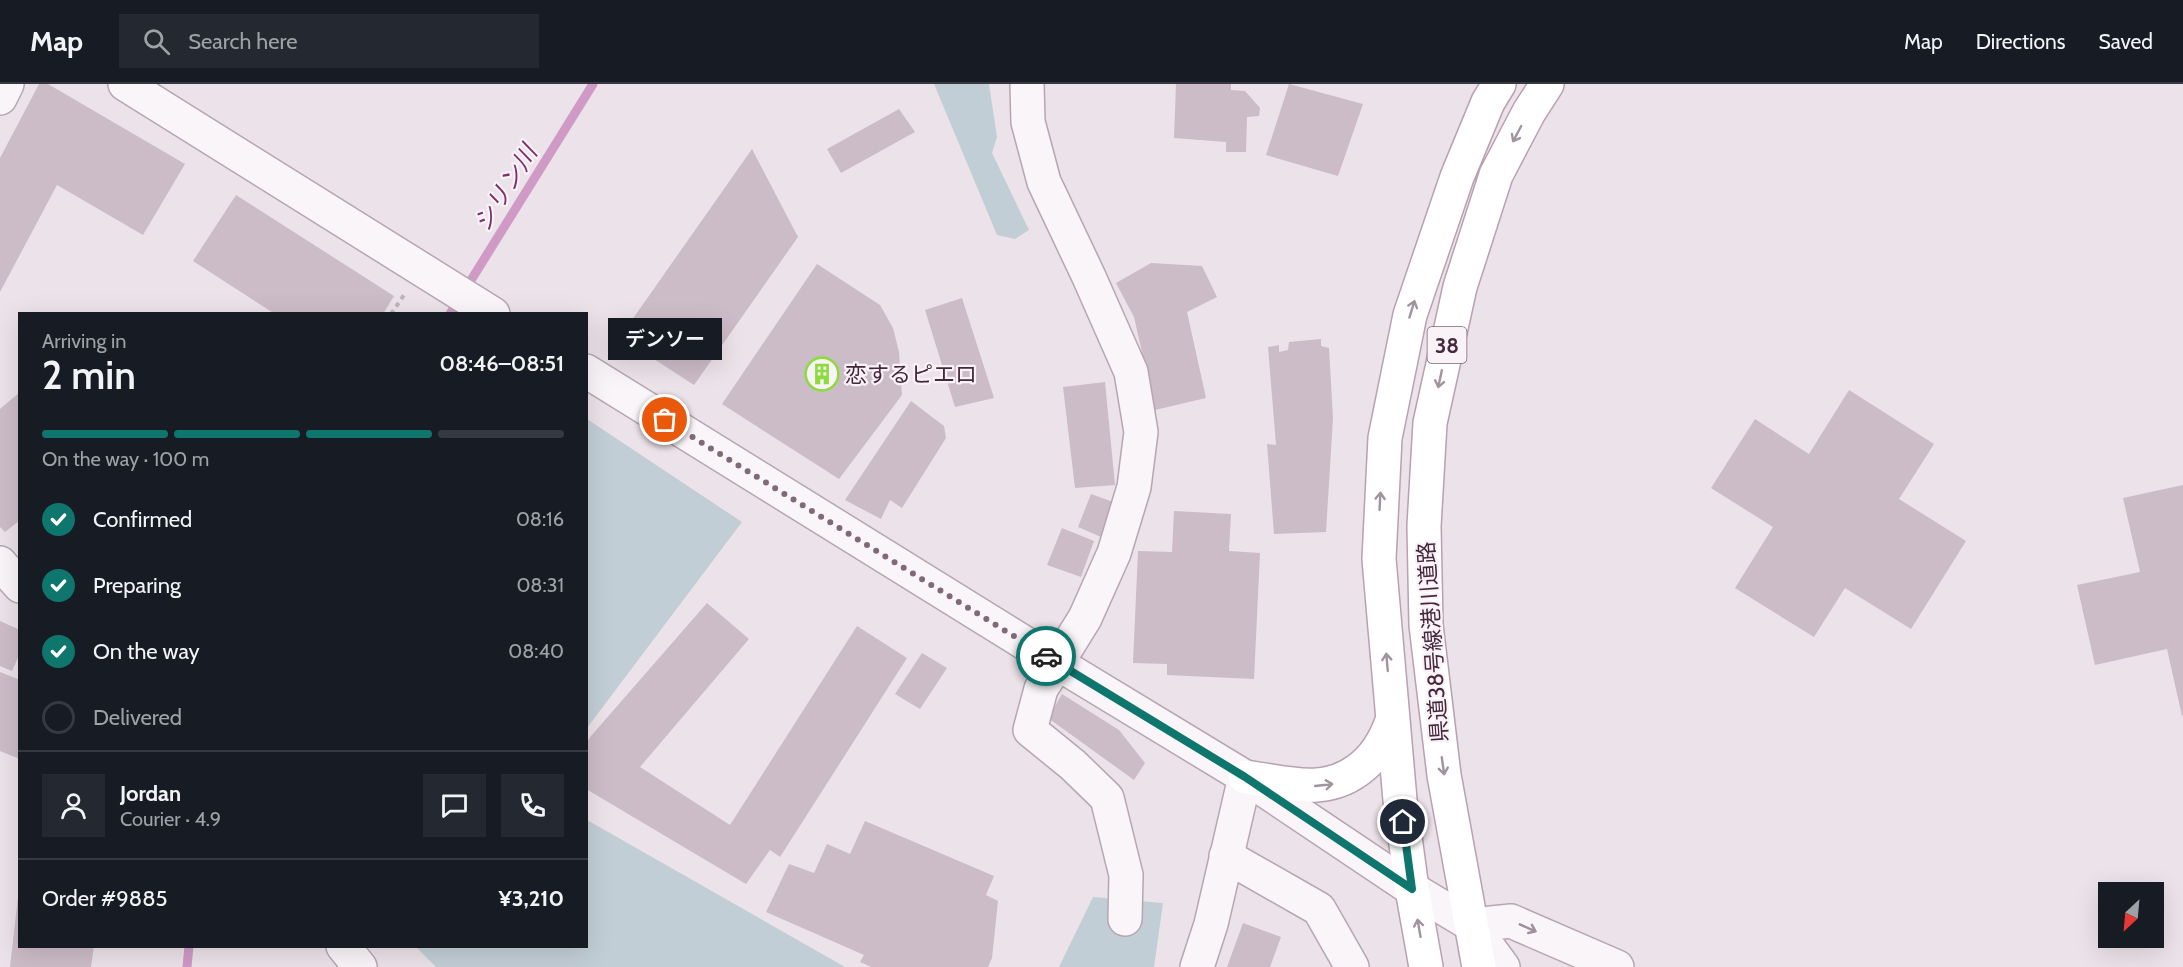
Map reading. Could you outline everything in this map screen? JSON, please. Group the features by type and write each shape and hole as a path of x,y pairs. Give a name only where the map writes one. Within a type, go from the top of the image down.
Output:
{"main road":[{"name":"県道38号線港川道路","path":"1426,967 1412,889 1392,721 1379,559 1385,438 1410,315 1456,177 1488,102 1499,84"},
{"name":"県道38号線港川道路","path":"1479,967 1444,775 1426,624 1424,526 1430,423 1460,286 1496,175 1529,112 1547,84"},
{"path":"1245,777 1311,786 1331,785 1369,762 1386,738 1392,721"}],"street":[{"path":"0,98 7,84"},
{"path":"125,84 490,312"},
{"path":"1027,84 1028,122 1044,182 1131,372 1142,432 1134,487 1114,553 1085,618 1041,689 1030,730 1073,765 1107,798 1126,875 1125,919"},
{"path":"588,373 1245,777 1412,889 1472,925 1503,967"},
{"path":"0,563 18,584"},
{"path":"1197,967 1211,924 1245,777"},
{"path":"1226,856 1319,909 1352,967"},
{"path":"1472,925 1511,921 1617,967"},
{"path":"345,948 360,967"}],"shaded area":[{"path":"934,84 989,84 997,137 992,153 1029,230 1015,239 997,235"},
{"path":"588,420 742,522 588,727"},
{"path":"588,821 845,967 436,967 417,948 588,948"},
{"path":"1093,897 1163,903 1154,967 1059,967"}],"building":[{"path":"39,84 48,84 185,164 143,235 57,185 0,292 0,158"},
{"path":"1176,84 1231,84 1231,90 1245,91 1260,108 1259,116 1247,117 1246,152 1226,152 1226,142 1174,138"},
{"path":"1289,84 1363,104 1338,176 1266,155"},
{"path":"899,109 915,132 841,173 827,149"},
{"path":"752,149 798,237 694,385 620,337"},
{"path":"236,195 394,296 384,312 272,312 193,261"},
{"path":"1151,263 1202,266 1217,297 1187,312 1206,398 1155,410 1134,317 1116,283"},
{"name":"恋するピエロ","path":"817,264 880,305 893,328 899,352 902,395 839,479 722,404"},
{"path":"962,298 994,398 955,407 925,310"},
{"path":"1321,339 1321,346 1329,348 1333,418 1326,532 1274,534 1267,444 1276,445 1268,347 1279,345 1279,352 1288,350 1289,342"},
{"path":"1105,382 1115,485 1075,488 1063,387"},
{"path":"1849,390 1934,444 1899,499 1966,541 1911,629 1845,588 1814,637 1735,588 1773,527 1711,488 1755,419 1809,454"},
{"path":"18,394 18,522 5,532 0,527 0,409"},
{"path":"911,401 944,426 946,438 902,508 890,500 881,519 845,500"},
{"path":"2183,485 2182,716 2167,649 2095,665 2077,585 2140,572 2123,498"},
{"path":"1091,494 1116,503 1101,537 1078,527"},
{"path":"1174,511 1231,514 1229,551 1260,553 1254,679 1167,675 1167,664 1133,663 1138,551 1172,552"},
{"path":"1062,528 1094,541 1081,577 1047,565"},
{"path":"707,603 749,639 640,767 730,825 857,626 907,658 780,857 770,850 746,884 588,790 588,740"},
{"path":"0,621 18,629 18,658 12,671 0,666"},
{"path":"922,653 947,668 920,709 895,694"},
{"path":"0,672 18,679 18,758 0,751"},
{"path":"1062,694 1119,730 1145,763 1134,780 1048,718"},
{"path":"865,821 994,876 986,895 998,901 992,958 988,967 871,967 860,962 864,955 766,912 789,864 814,873 827,844 850,854"},
{"path":"18,897 18,948 94,948 91,967 10,967"},
{"path":"1243,923 1281,937 1270,967 1227,967"}],"waterway":[{"name":"シリン川","path":"451,312 593,84"},
{"name":"シリン川","path":"187,967 189,948"}],"way so far":[{"path":"665,420 1046,656"}],"place":[{"name":"恋するピエロ","path":"822,374"},
{"name":"デンソー","path":"665,420"}],"route":[{"path":"1046,656 1245,777 1412,889 1403,822"}]}
